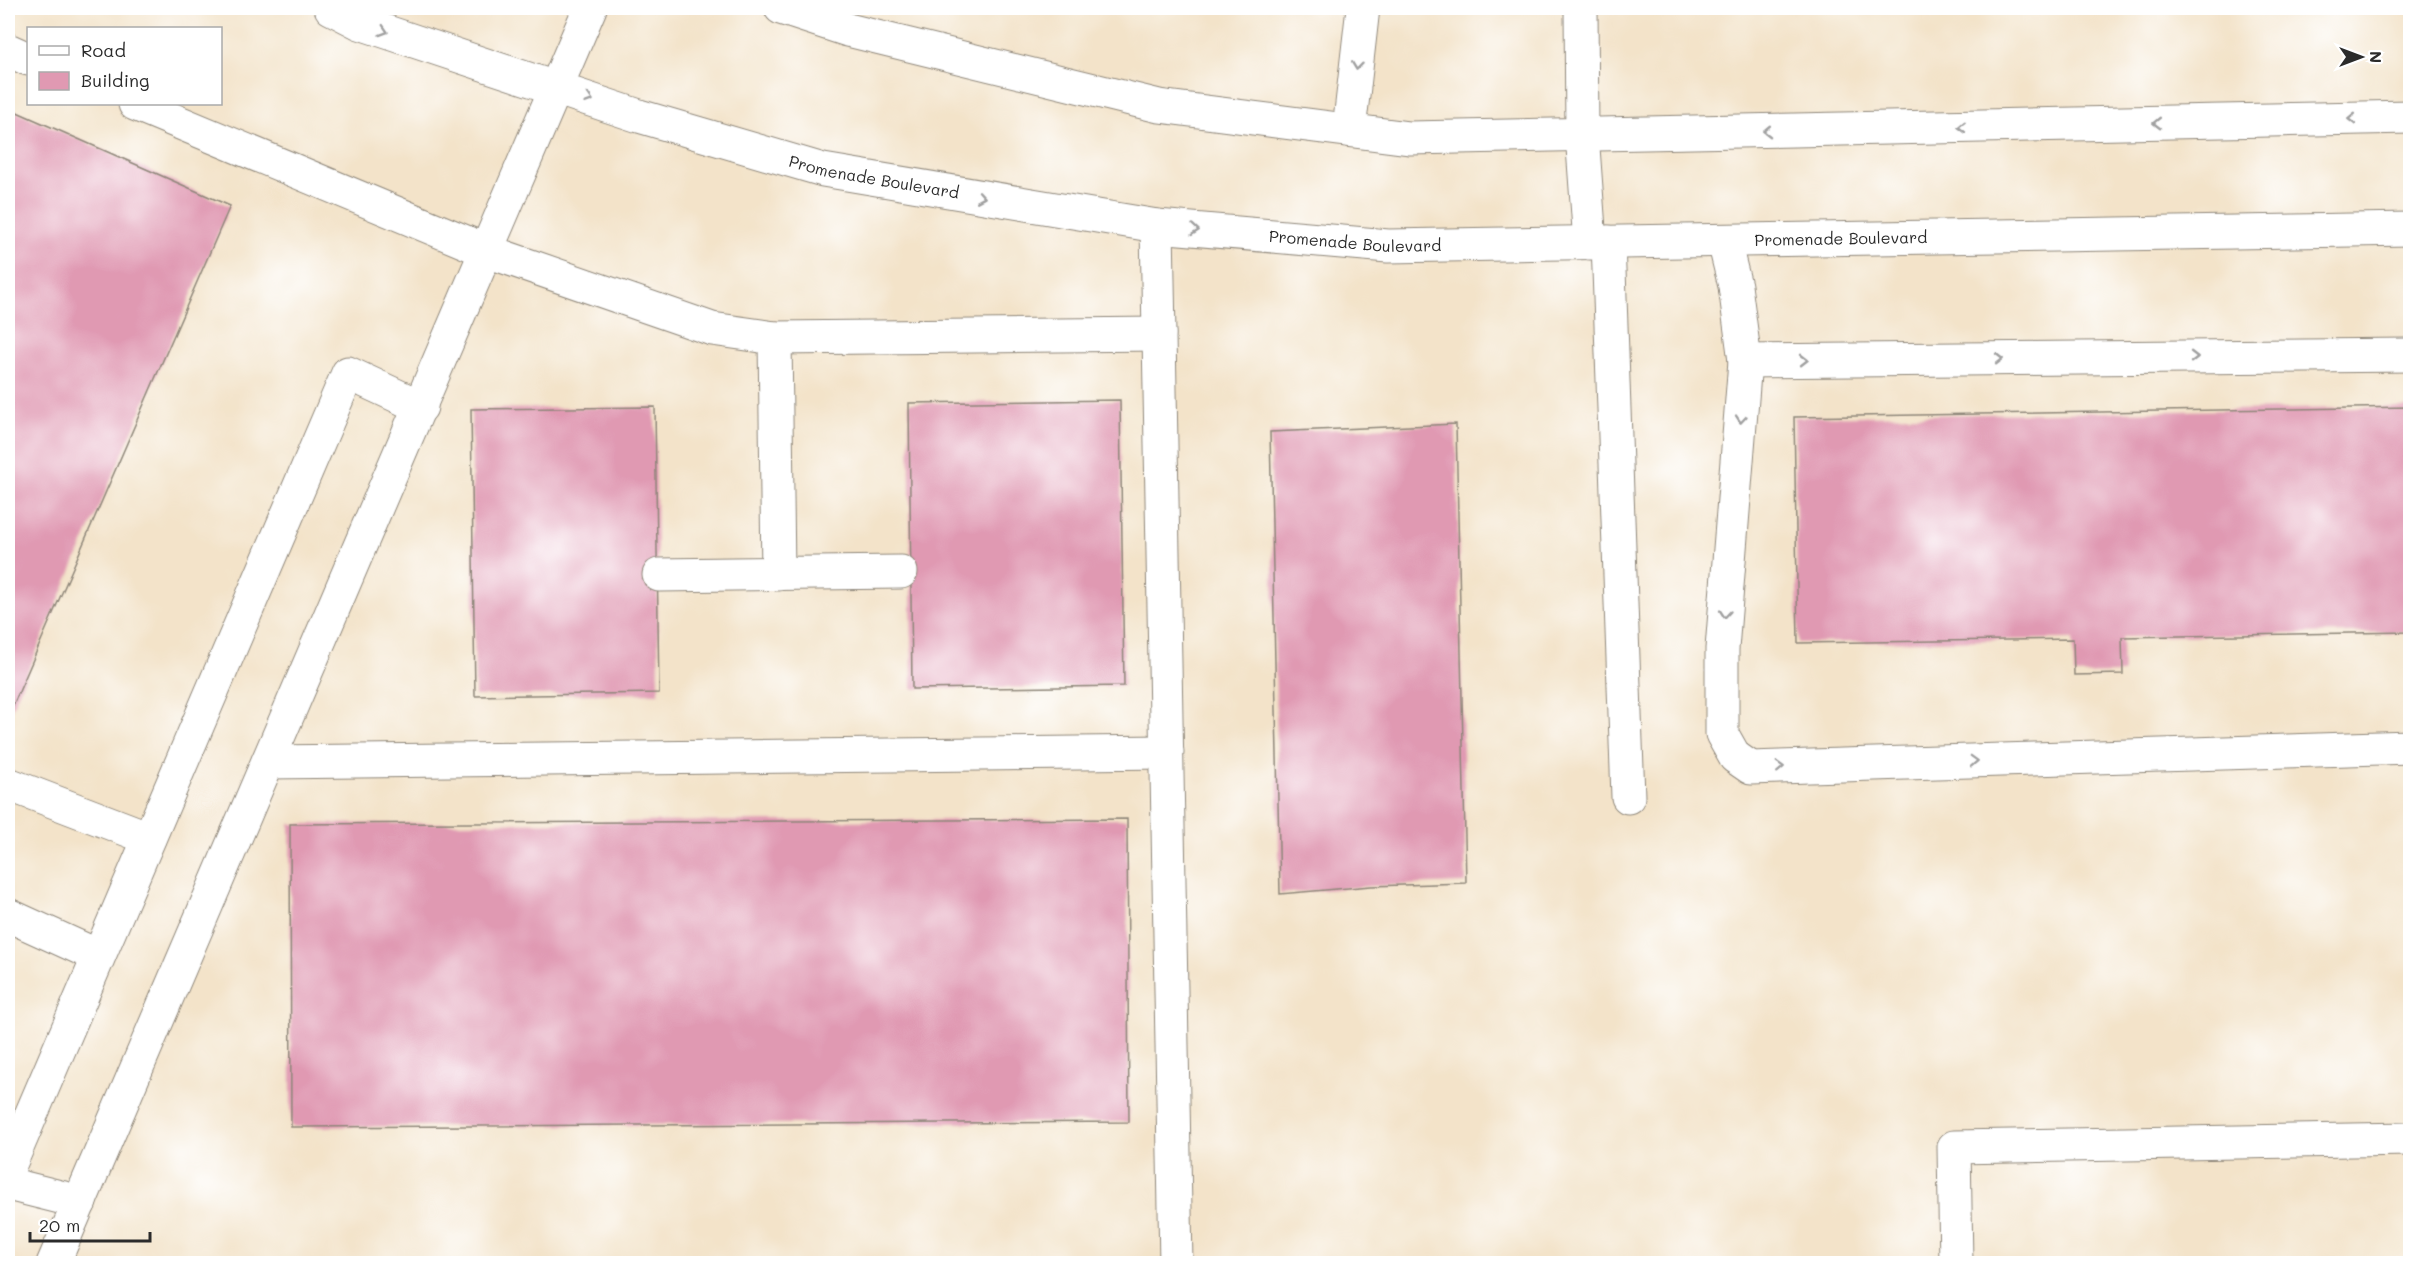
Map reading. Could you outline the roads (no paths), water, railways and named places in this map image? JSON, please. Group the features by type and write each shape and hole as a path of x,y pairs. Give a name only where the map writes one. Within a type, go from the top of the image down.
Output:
{"street":[{"name":"Promenade Boulevard","path":"331,8 360,23 557,89 639,116 823,170 1157,226 1388,246 2410,229"},
{"path":"53,1263 590,8"},
{"path":"781,8 849,30 1159,106 1409,138 2410,117"},
{"path":"1349,130 1363,8"},
{"path":"1581,8 1582,134 1599,243 1628,797"},
{"path":"8,50 27,59"},
{"path":"137,105 487,251 712,329 775,338 1159,334"},
{"path":"1157,226 1176,1263"},
{"path":"1724,241 1735,286 1745,361 1722,649 1722,734 1736,757 1751,768 2410,747"},
{"path":"775,338 778,574"},
{"path":"1745,361 2410,355"},
{"path":"8,1169 348,373 421,406"},
{"path":"659,575 901,572"},
{"path":"268,762 1167,752"},
{"path":"8,784 149,838"},
{"path":"8,915 98,956"},
{"path":"1956,1263 1954,1147 2410,1139"},
{"path":"8,1184 80,1202"}]}
